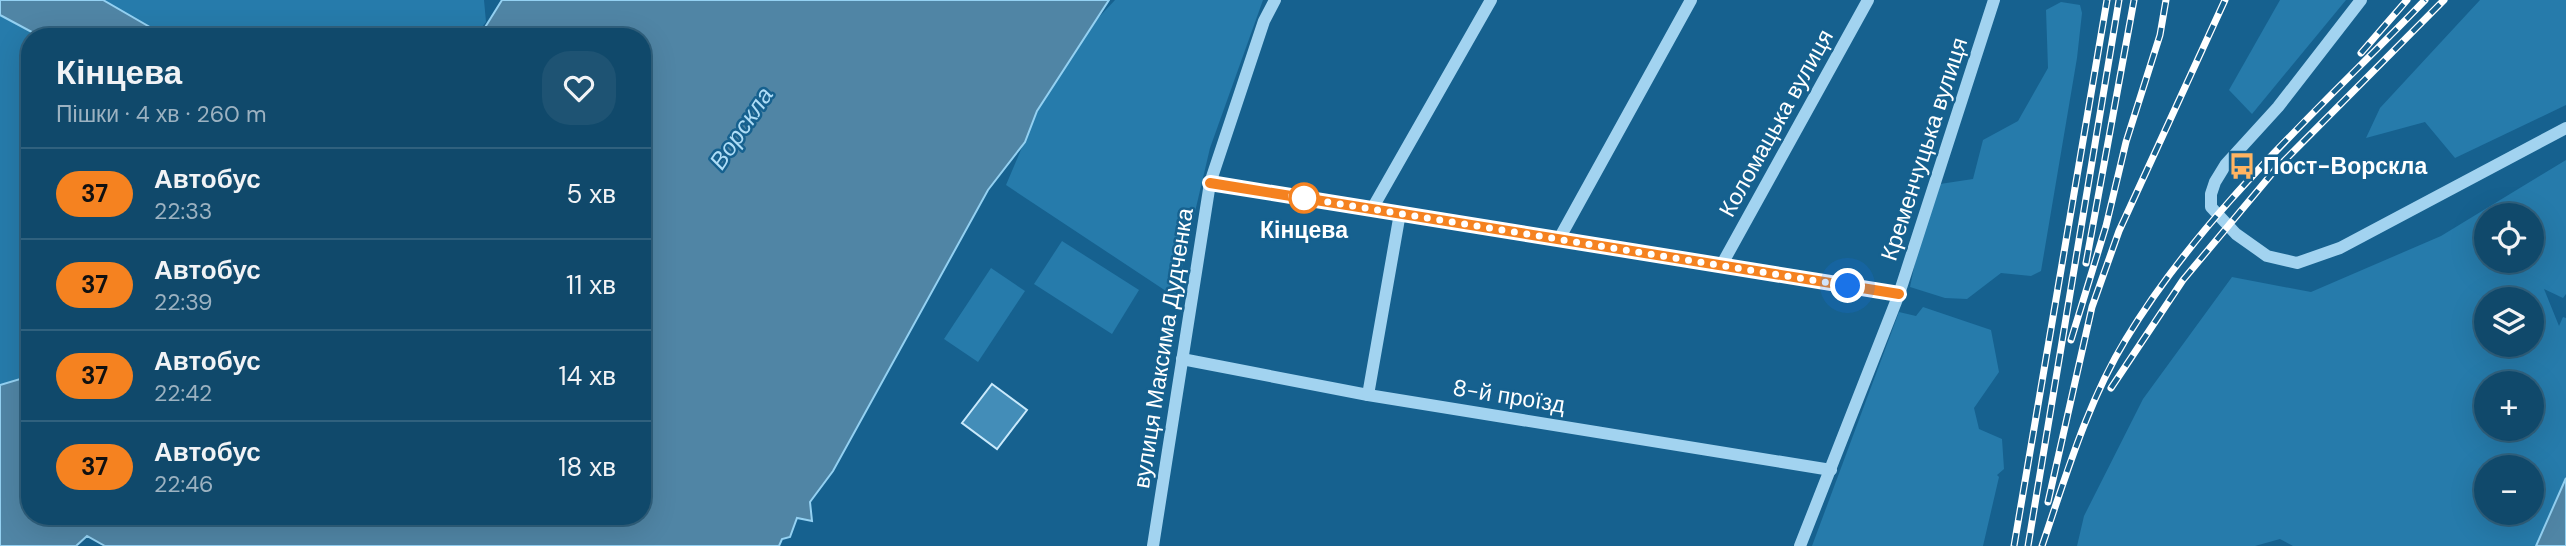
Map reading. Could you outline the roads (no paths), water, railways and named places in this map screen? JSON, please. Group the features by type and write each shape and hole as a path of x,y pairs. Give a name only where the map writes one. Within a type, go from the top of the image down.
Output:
{"street":[{"name":"вулиця Максима Дудченка","path":"1153,546 1210,183 1264,21 1275,0"},
{"path":"1372,209 1491,0"},
{"path":"1559,239 1691,0"},
{"name":"Коломацька вулиця","path":"1721,266 1868,0"},
{"name":"Кременчуцька вулиця","path":"1800,546 1899,294 1994,0"},
{"path":"2361,0 2278,107 2226,164 2211,194 2211,207 2219,216 2236,234 2267,256 2297,263 2340,248 2566,128"},
{"path":"1210,183 1899,294"},
{"path":"1368,395 1400,214"},
{"name":"8-й проїзд","path":"1182,359 1368,395 1830,470"}],"water":[{"path":"0,0 103,0 151,28 24,28 0,15"},
{"name":"Ворскла","path":"502,0 1109,0 1037,111 1025,142 988,190 833,471 810,502 812,521 797,518 790,537 782,539 779,546 105,546 87,536 76,546 0,546 0,385 21,379 21,525 651,525 651,28 485,28"},
{"path":"2566,478 2566,546 2536,546"}],"railway":[{"path":"2014,546 2107,0"},
{"path":"2028,546 2119,0"},
{"path":"2086,263 2134,0"},
{"path":"2071,340 2106,226 2126,142 2160,35 2166,0"},
{"path":"2048,502 2092,307 2119,231 2225,0"},
{"path":"2361,53 2407,0"},
{"path":"2042,546 2078,440 2100,388 2126,339 2157,292 2227,204 2425,0"},
{"path":"2111,388 2183,280 2275,170 2444,0"}],"place":[{"name":"Пост-Ворскла","path":"2242,166"},
{"name":"Кінцева","path":"1304,198"}]}
